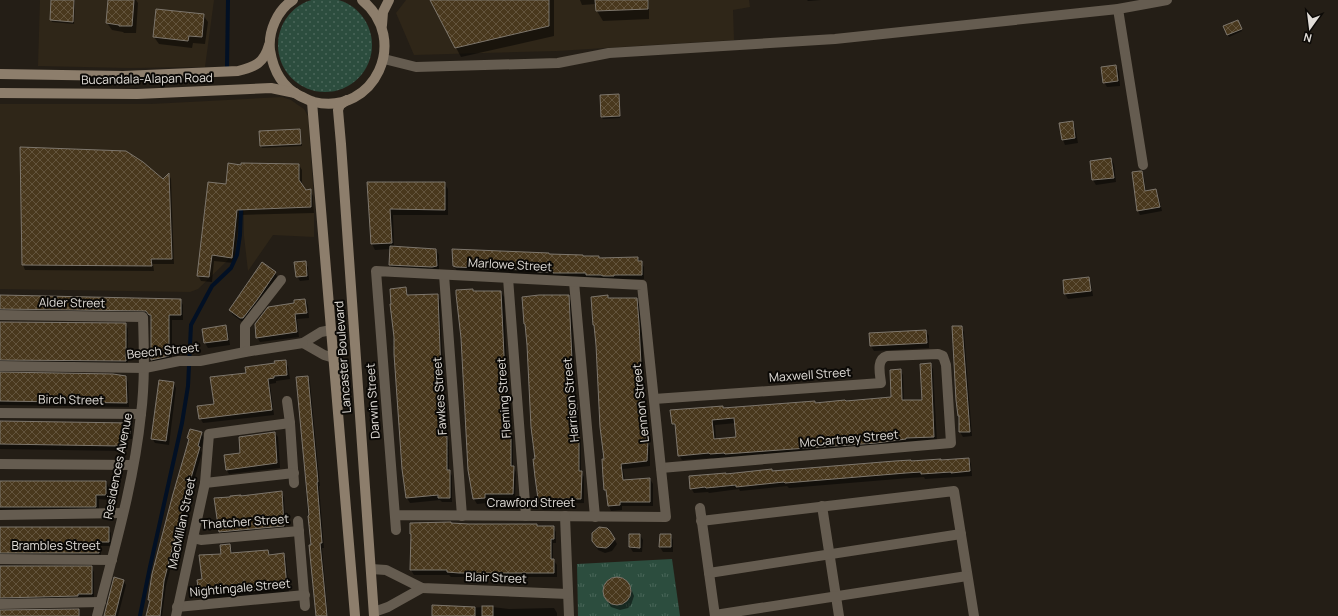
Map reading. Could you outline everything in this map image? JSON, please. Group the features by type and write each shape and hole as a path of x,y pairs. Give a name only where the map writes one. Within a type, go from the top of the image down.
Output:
{"main road":[{"path":"293,0 279,14 272,28 270,44 272,63 281,80 295,93 312,102 324,104 347,100 360,94 371,84 379,73 386,49 385,38 377,16 362,0"},
{"path":"382,27 383,12 389,0"},
{"name":"Bucandala-Alapan Road","path":"0,74 123,76 238,71 247,69 262,61 270,44"},
{"name":"Bucandala-Alapan Road","path":"0,92 137,94 270,88 295,93"},
{"name":"Lancaster Boulevard","path":"347,100 340,104 338,110 342,144 374,614"},
{"name":"Lancaster Boulevard","path":"312,102 355,616"}],"street":[{"path":"384,59 416,67 558,64 609,53 836,39 1118,9 1167,0"},
{"path":"1118,9 1143,165"},
{"name":"Marlowe Street","path":"376,271 642,285"},
{"name":"Darwin Street","path":"376,271 396,530"},
{"name":"Fawkes Street","path":"444,274 462,516"},
{"name":"Fleming Street","path":"508,278 526,516"},
{"path":"244,352 245,326 281,280"},
{"name":"Harrison Street","path":"574,282 594,516"},
{"name":"Lennon Street","path":"642,285 666,517"},
{"name":"Alder Street","path":"0,316 143,317"},
{"name":"Residences Avenue","path":"97,616 112,560 134,465 149,368 143,317"},
{"name":"Beech Street","path":"0,366 149,368 179,361 200,361 244,352 303,343 321,332 331,330"},
{"path":"303,343 324,355 334,358"},
{"name":"Maxwell Street","path":"654,399 881,383 880,365 883,357 932,354 943,356"},
{"name":"McCartney Street","path":"661,468 951,444 946,364 943,356"},
{"path":"205,483 294,478 287,401"},
{"name":"Birch Street","path":"0,413 141,414"},
{"name":"MacMillan Street","path":"177,612 205,483 209,434 290,423"},
{"path":"0,464 134,465"},
{"path":"701,522 954,491 974,616"},
{"path":"822,506 839,616"},
{"path":"700,508 715,616 967,576"},
{"path":"0,516 123,513"},
{"name":"Crawford Street","path":"395,515 666,517"},
{"path":"565,516 569,616"},
{"path":"298,521 299,531"},
{"name":"Thatcher Street","path":"193,538 201,540 299,531"},
{"name":"Nightingale Street","path":"177,612 305,600 299,531"},
{"path":"709,573 961,534"},
{"name":"Brambles Street","path":"0,559 112,560"},
{"name":"Blair Street","path":"371,569 386,570 422,588 568,594"},
{"path":"374,614 422,588"},
{"path":"0,604 100,602"}],"shaded area":[{"path":"40,0 214,0 205,67 129,68 38,66"},
{"path":"406,0 749,0 750,7 733,10 734,40 557,51 414,55 396,13"},
{"path":"282,97 291,100 304,109 308,116 314,201 314,237 273,235 248,271 244,236 244,209 237,208 228,260 198,289 190,292 0,289 0,104 151,104"}],"green space":[{"path":"316,-2 334,-2 343,1 359,11 369,27 372,36 372,54 369,63 359,79 343,89 334,92 316,92 307,89 291,79 281,63 278,54 278,36 281,27 291,11 307,1"},
{"path":"672,559 680,616 578,616 577,564"}],"building":[{"path":"51,0 74,0 73,22 50,20"},
{"path":"108,0 134,0 132,26 119,26 106,23"},
{"path":"430,0 549,0 549,26 455,48"},
{"path":"595,0 648,0 648,9 596,11"},
{"path":"156,9 204,14 202,37 189,36 188,41 153,37"},
{"path":"1238,20 1242,29 1227,35 1223,26"},
{"path":"1116,65 1118,81 1103,83 1101,67"},
{"path":"619,94 620,116 601,117 600,95"},
{"path":"1073,121 1075,138 1062,140 1059,123"},
{"path":"300,129 301,144 260,146 259,131"},
{"path":"20,147 126,151 143,162 163,179 169,173 172,259 151,259 152,266 22,265"},
{"path":"1111,158 1114,178 1092,180 1090,161"},
{"path":"228,163 241,165 241,163 299,164 299,180 306,190 311,189 311,207 237,210 232,258 212,255 209,277 197,276 208,182 226,184"},
{"path":"1142,171 1145,191 1156,189 1160,207 1137,211 1132,172"},
{"path":"367,182 445,182 445,210 390,209 392,243 371,244"},
{"path":"390,246 436,249 437,266 389,265"},
{"path":"452,249 583,255 599,256 599,258 638,257 638,261 642,261 642,275 603,276 586,275 586,273 537,272 537,270 456,267 453,266"},
{"path":"306,261 307,276 296,277 294,262"},
{"path":"262,262 276,272 243,318 240,318 229,310"},
{"path":"1089,277 1091,291 1064,294 1063,280"},
{"path":"406,287 407,295 438,294 442,403 445,403 445,436 447,436 447,470 450,470 450,498 438,498 438,495 406,498 402,469 390,289"},
{"path":"473,289 473,291 501,291 506,399 508,399 509,432 511,432 511,466 514,466 513,494 485,494 485,498 473,499 468,470 461,338 456,290"},
{"path":"0,295 181,299 181,315 169,315 169,356 151,360 151,315 149,315 146,311 0,309"},
{"path":"539,295 569,295 574,404 577,404 579,471 582,471 581,499 551,499 551,505 539,506 533,459 535,459 531,427 527,345 522,297"},
{"path":"608,295 608,298 637,298 643,407 645,407 646,440 648,440 647,461 621,464 623,480 650,478 650,502 620,502 620,505 608,506 606,490 604,490 602,459 604,459 600,427 596,345 591,297"},
{"path":"305,299 307,313 295,314 297,332 256,338 255,324 268,307 294,303 294,300"},
{"path":"0,322 126,323 126,361 0,360"},
{"path":"226,325 228,340 204,343 202,329"},
{"path":"952,326 962,326 970,432 959,432"},
{"path":"926,330 927,343 870,346 869,333"},
{"path":"286,360 287,375 274,376 274,378 268,379 272,410 199,419 197,406 214,404 210,377 246,373 245,367"},
{"path":"931,363 934,437 906,438 876,443 678,456 675,424 672,424 670,410 723,406 723,408 815,401 815,403 891,397 890,370 901,369 902,400 922,400 920,364","holes":["734,418 736,437 714,439 712,420"]},
{"path":"0,372 113,374 126,376 127,403 0,401"},
{"path":"308,376 318,482 322,543 320,543 327,616 316,616 309,545 311,545 309,515 296,377"},
{"path":"159,380 174,382 166,441 151,439"},
{"path":"0,421 130,423 130,434 120,434 120,446 0,444"},
{"path":"190,429 202,432 198,446 200,447 164,581 160,616 146,616 150,600 148,600 152,574 189,439 187,438"},
{"path":"275,432 277,463 226,470 224,455 240,453 239,437"},
{"path":"969,458 970,471 921,474 921,472 736,487 736,485 690,489 689,476 895,461"},
{"path":"0,481 106,481 106,495 96,495 96,507 0,507"},
{"path":"282,491 284,526 219,532 214,498"},
{"path":"451,522 469,524 537,524 537,526 554,526 554,539 551,539 551,559 554,559 554,573 459,573 447,572 447,570 410,570 410,523"},
{"path":"0,527 109,527 109,542 99,542 99,553 0,553"},
{"path":"599,527 607,528 615,539 606,548 597,547 592,541 592,533"},
{"path":"629,534 640,534 640,548 629,547"},
{"path":"660,534 671,534 671,547 659,547"},
{"path":"230,544 231,553 268,550 269,555 284,553 287,588 199,595 197,580 202,579 199,555 221,554 220,545"},
{"path":"0,566 92,566 92,594 78,594 78,596 0,598"},
{"path":"114,577 124,580 115,616 104,616"},
{"path":"617,577 623,578 627,581 630,585 630,597 627,601 623,604 617,605 611,604 607,601 604,597 603,591 604,585 607,581 611,578"},
{"path":"432,605 475,607 475,616 432,616"},
{"path":"482,606 493,606 493,616 482,616"},
{"path":"79,609 79,616 0,616 0,610"}],"waterway":[{"path":"227,67 228,0"},
{"path":"140,616 182,423 188,386 191,325 212,286 231,268 237,255 241,211"}]}
